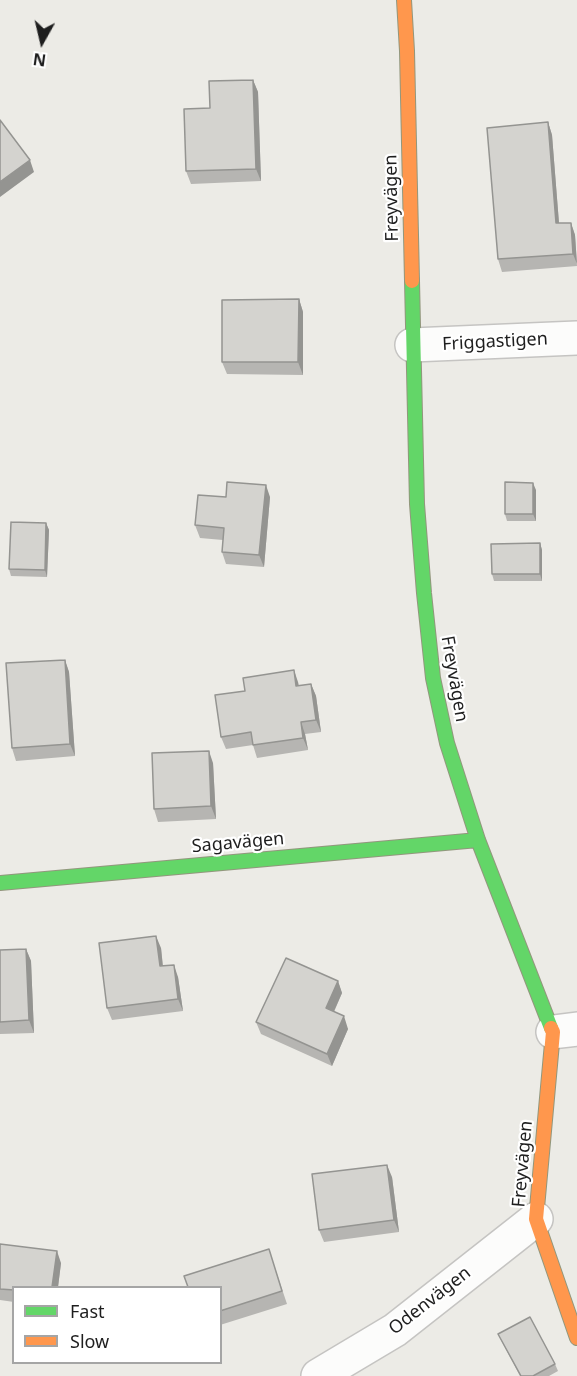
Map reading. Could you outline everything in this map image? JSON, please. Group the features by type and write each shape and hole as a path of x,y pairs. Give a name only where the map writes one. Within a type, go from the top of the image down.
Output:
{"street":[{"name":"Freyvägen","path":"404,0 408,63 417,504 423,593 433,678 447,743 478,840 565,1031 536,1218 577,1338"},
{"name":"Friggastigen","path":"412,345 577,338"},
{"name":"Sagavägen","path":"0,883 478,840"},
{"name":"Odenvägen","path":"318,1376 395,1330 536,1218"}],"building":[{"path":"253,80 256,169 186,171 184,109 210,108 209,81"},
{"path":"0,120 30,160 0,182"},
{"path":"548,122 556,223 571,223 573,254 498,259 487,128"},
{"path":"299,299 298,362 222,362 222,300"},
{"path":"227,482 266,485 259,555 222,552 224,528 195,525 198,495 226,497"},
{"path":"505,482 533,483 533,514 505,514"},
{"path":"11,522 46,523 45,570 9,569"},
{"path":"540,543 540,574 492,574 491,544"},
{"path":"65,660 70,744 12,748 6,663"},
{"path":"294,670 296,686 311,684 316,720 301,722 303,738 253,745 251,732 221,737 215,695 245,691 243,678"},
{"path":"209,751 211,806 154,809 152,753"},
{"path":"156,936 160,966 174,965 178,999 107,1008 99,943"},
{"path":"26,949 29,1020 0,1022 0,950"},
{"path":"286,958 338,981 326,1008 344,1016 327,1054 256,1022"},
{"path":"387,1165 394,1220 319,1230 312,1174"},
{"path":"0,1244 57,1251 52,1286 12,1286 12,1290 0,1289"},
{"path":"269,1249 282,1291 222,1310 222,1286 188,1286 184,1276"},
{"path":"530,1317 555,1364 533,1376 521,1376 498,1334"}],"traffic: fast":[{"path":"412,281 417,504 433,678 447,743 478,840 551,1028"},
{"path":"0,883 478,840"}],"traffic: slow":[{"path":"404,0 412,281"},
{"path":"551,1028 553,1032 536,1219 577,1338"}]}
